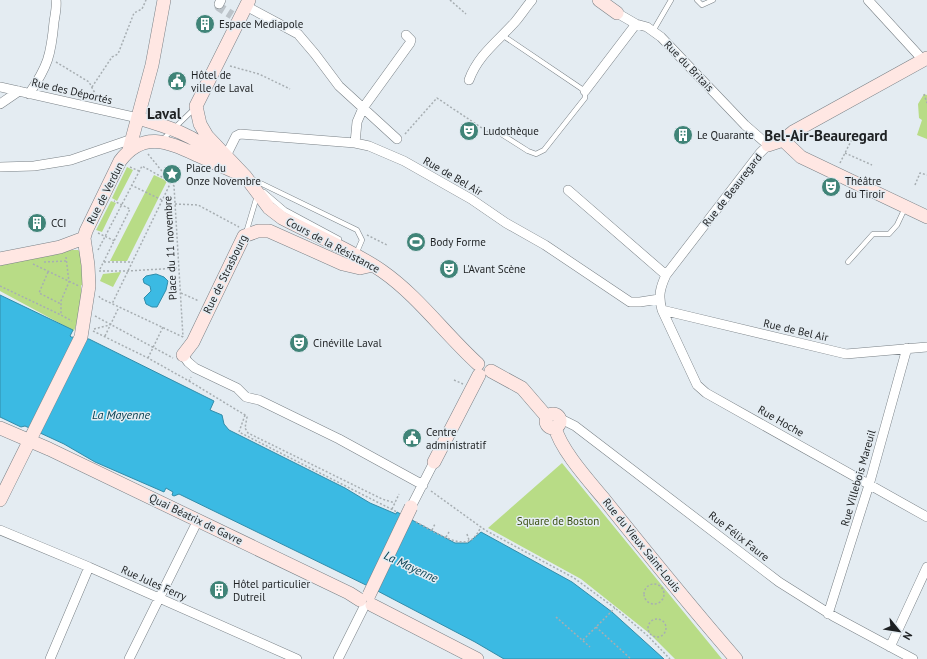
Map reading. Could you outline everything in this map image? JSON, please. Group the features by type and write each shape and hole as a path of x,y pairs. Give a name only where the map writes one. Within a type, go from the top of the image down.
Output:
{"main road":[{"name":"Rue de Verdun","path":"0,500 85,331 89,286 84,238 120,161 134,145 138,118 152,65 164,0"},
{"name":"Rue du Britais","path":"599,0 617,13"},
{"path":"227,162 200,124 196,106 218,62 236,17 248,3"},
{"name":"Rue de Beauregard","path":"768,145 783,140 793,132 925,59"},
{"path":"138,118 172,129 208,148 245,176 258,194"},
{"path":"783,140 801,157 927,216"},
{"path":"134,145 146,142 161,141 227,162"},
{"name":"Cours de la Résistance","path":"258,194 272,211 282,218 373,265 390,277 420,304 464,352 478,370"},
{"path":"244,233 258,230 269,231 343,264 360,268 373,265"},
{"name":"Rue de Strasbourg","path":"185,348 193,342 244,233"},
{"name":"Rue de Verdun","path":"0,259 64,246 84,238"},
{"path":"434,462 478,370"},
{"name":"Rue du Vieux Saint-Louis","path":"478,370 486,377 491,371 522,388 554,421 557,437 583,473 736,659"},
{"name":"Quai Béatrix de Gavre","path":"0,428 198,520 366,601 477,659"},
{"path":"366,601 412,514"}],"street":[{"path":"29,94 42,74 49,58 53,36 56,0"},
{"path":"469,80 474,67 515,22 532,0"},
{"path":"868,0 925,59"},
{"path":"248,3 298,34 339,86 397,139"},
{"name":"Rue du Britais","path":"617,13 636,24 647,27 661,36 745,125 768,145"},
{"path":"585,91 636,24"},
{"path":"355,143 357,122 363,108 405,54 411,40 406,36"},
{"name":"Rue des Déportés","path":"0,87 138,118"},
{"path":"0,104 19,91"},
{"name":"Rue de Bel Air","path":"227,162 236,136 240,134 355,143 369,146 404,161 471,199 506,223 545,245 630,302 659,299"},
{"path":"0,166 34,166 71,160 134,145"},
{"name":"Rue de Beauregard","path":"662,310 659,299 661,285 666,275 760,153 768,145"},
{"path":"568,190 666,275"},
{"name":"Rue de Bel Air","path":"662,310 846,354 927,347"},
{"name":"Rue Hoche","path":"662,310 697,386 706,393 927,517"},
{"path":"185,348 188,362 195,368 237,388 246,398 260,400 338,439 423,485"},
{"name":"Rue Villebois Mareuil","path":"828,614 869,485 907,348"},
{"name":"Rue Félix Faure","path":"554,421 575,426 779,582 828,614 913,659"},
{"path":"412,514 434,462"},
{"path":"129,659 198,520"},
{"name":"Rue Jules Ferry","path":"0,530 89,567 297,659"},
{"path":"50,659 89,567"},
{"path":"890,647 927,567"},
{"path":"338,659 366,601"}],"lane":[{"path":"653,31 671,0"},
{"path":"697,0 702,5 713,0"},
{"path":"498,132 528,152 536,154 544,150 585,98 585,91 502,35"},
{"path":"161,141 196,106"},
{"path":"245,176 357,230 362,240 356,256 343,264"},
{"path":"245,176 285,210 345,242 356,256"},
{"name":"Rue de Strasbourg","path":"244,233 258,194"},
{"path":"848,262 874,234 889,234 897,225 906,207"}],"path":[{"path":"141,0 144,4"},
{"path":"92,87 112,57 118,54 134,13 142,9 146,0"},
{"path":"450,0 466,14"},
{"path":"49,58 89,82 96,95"},
{"path":"218,62 259,74 290,89"},
{"path":"924,94 927,104"},
{"path":"397,139 409,130 437,98 488,132 492,127 498,132"},
{"path":"840,164 855,133"},
{"name":"Place du 11 novembre","path":"134,145 174,186 183,337"},
{"path":"845,153 872,165"},
{"path":"127,165 139,171"},
{"path":"86,311 175,359 185,348 183,337 112,304 171,182 142,166 96,254"},
{"path":"915,185 920,173 927,175"},
{"path":"131,185 162,200"},
{"path":"110,199 130,208 99,271 179,268"},
{"path":"175,204 198,205 244,233"},
{"path":"357,230 387,245"},
{"path":"61,315 61,304 69,282 64,246"},
{"path":"66,260 32,264 69,282"},
{"path":"104,262 132,262"},
{"path":"48,272 39,293 61,304"},
{"path":"0,286 61,315 85,331 105,336 148,358 245,415 247,417 245,428 248,433 394,504 397,507"},
{"path":"180,292 205,304"},
{"path":"105,336 119,307"},
{"path":"85,331 110,325"},
{"path":"148,358 163,327"},
{"path":"189,381 195,368"},
{"path":"245,415 239,432 399,513"},
{"path":"423,485 481,527 574,578 615,608 650,638 670,659"},
{"path":"392,510 398,494"},
{"path":"412,514 432,530 455,542 469,541 476,536 481,527"},
{"path":"432,530 435,524"},
{"path":"446,537 449,532"},
{"path":"467,534 469,541"},
{"path":"658,584 664,591 664,598 659,603 653,604 647,600 644,594 648,586 658,584"},
{"path":"583,640 615,608"},
{"path":"556,616 590,647"},
{"path":"658,619 663,621 666,630 664,635 658,637 652,636 649,631 650,623 658,619"},
{"path":"596,627 631,659"}],"green space":[{"path":"924,94 927,95 927,139 917,135 922,120 919,118 918,104"},
{"path":"127,167 133,170 117,201 112,198"},
{"path":"154,175 167,181 127,261 110,261"},
{"path":"111,201 116,203 102,232 96,230"},
{"path":"78,250 81,253 85,287 81,285 81,311 74,331 0,291 0,263"},
{"path":"121,272 113,287 100,281 103,274"},
{"name":"Square de Boston","path":"562,463 722,659 675,659 649,633 581,579 488,528"}],"water":[{"path":"156,274 164,277 168,281 166,290 157,307 152,307 146,304 144,298 151,291 150,286 144,283 143,279 146,276"},
{"name":"La Mayenne","path":"0,295 73,330 70,336 71,337 89,339 214,401 210,410 222,415 224,424 229,430 345,488 370,503 396,514 397,512 455,543 468,543 481,532 572,582 612,612 664,659 504,659 475,642 370,587 179,494 174,496 172,495 173,492 166,488 164,492 95,462 64,444 25,426 21,427 0,417"}],"tunnel":[{"path":"219,4 219,7 232,15"}],"place":[{"name":"Espace Mediapole","path":"205,24"},
{"name":"Hôtel de ville de Laval","path":"177,81"},
{"name":"Ludothèque","path":"469,131"},
{"name":"Le Quarante","path":"683,135"},
{"name":"Place du Onze Novembre","path":"172,174"},
{"name":"Théâtre du Tiroir","path":"831,187"},
{"name":"CCI","path":"37,223"},
{"name":"Body Forme","path":"416,242"},
{"name":"L'Avant Scène","path":"449,269"},
{"name":"Cinéville Laval","path":"299,343"},
{"name":"Centre administratif","path":"412,438"},
{"name":"Hôtel particulier Dutreil","path":"219,590"}],"district":[{"name":"Laval","path":"164,114"},
{"name":"Bel-Air-Beauregard","path":"826,136"}]}
